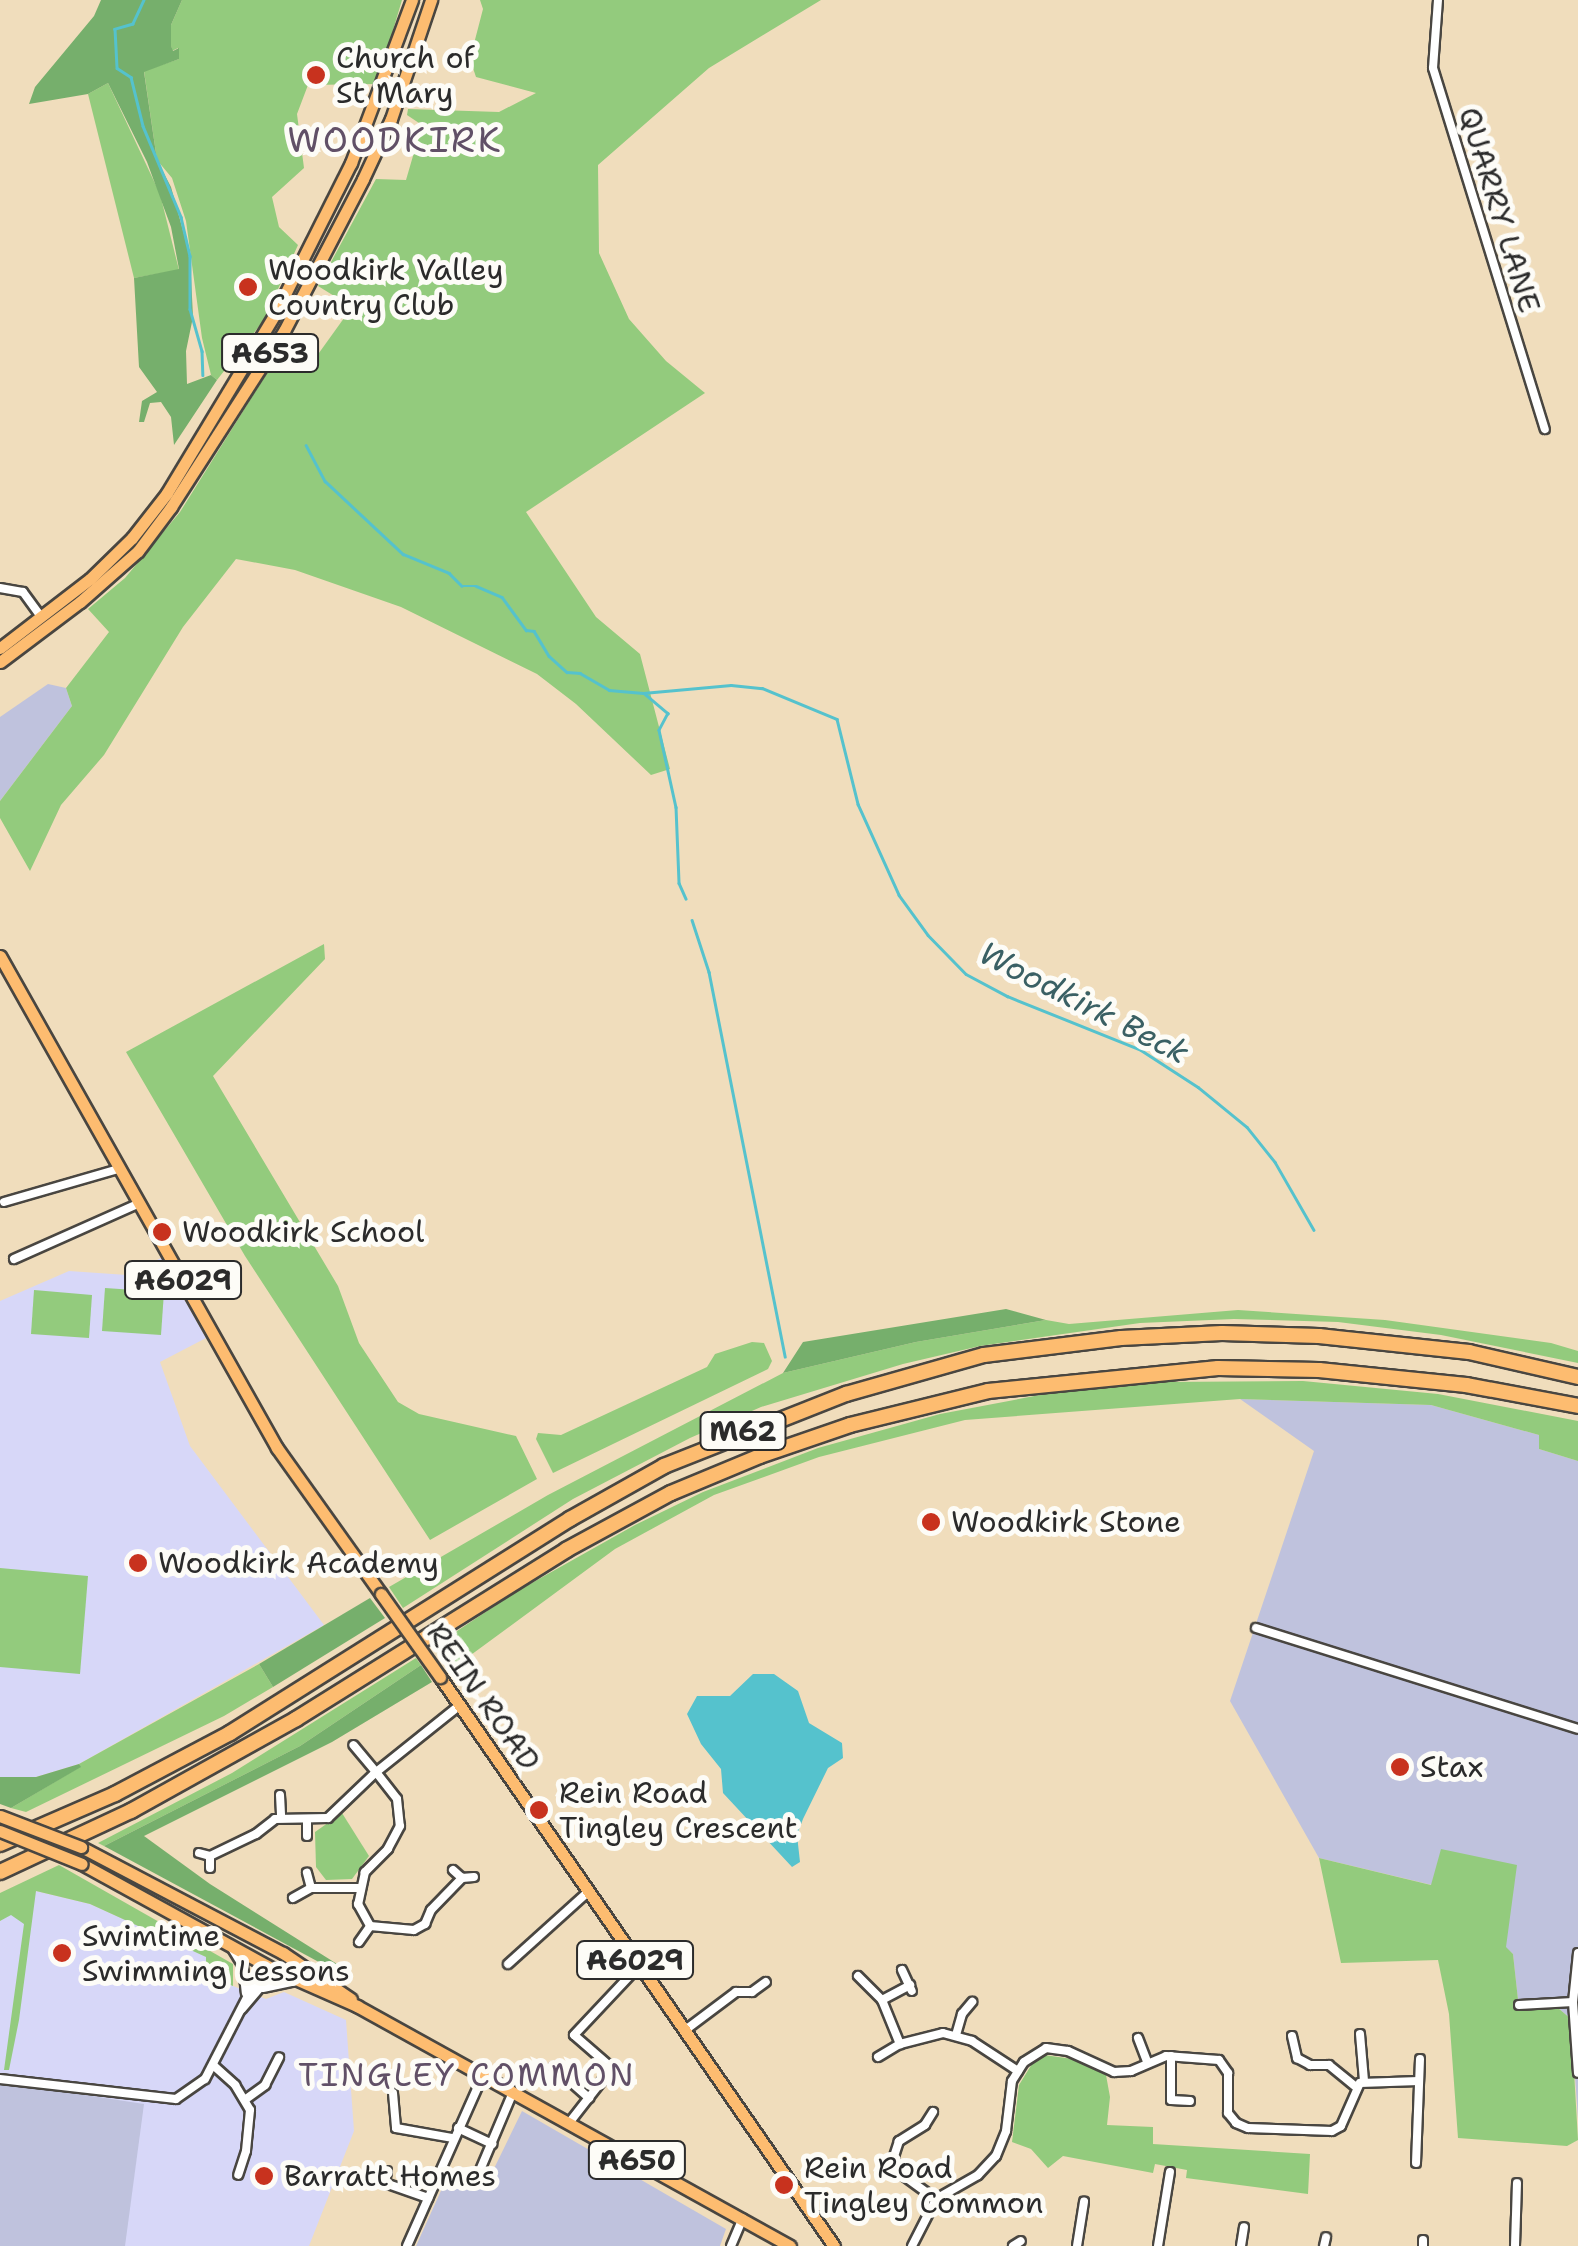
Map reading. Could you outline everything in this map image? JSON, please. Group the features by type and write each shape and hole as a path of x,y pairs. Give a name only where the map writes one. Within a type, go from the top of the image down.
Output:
{"highway":[{"name":"M62","path":"0,1844 116,1794 230,1733 570,1518 664,1466 846,1394 984,1355 1121,1338 1222,1334 1319,1336 1468,1352 1578,1377"},
{"name":"M62","path":"0,1872 132,1811 263,1737 566,1550 671,1493 850,1425 988,1391 1218,1368 1319,1370 1429,1382 1578,1406"}],"main road":[{"name":"A653","path":"0,648 90,579 132,538 167,493 276,312 371,118 412,0"},
{"name":"A653","path":"0,662 80,602 138,551 171,507 284,330 391,119 431,0"},
{"path":"371,118 391,119"},
{"name":"REIN ROAD","path":"0,956 277,1448 834,2245"},
{"name":"A650","path":"0,1816 82,1847 283,1953 333,1983 357,2006"},
{"name":"A650","path":"0,1831 82,1864 298,1981 357,2006 790,2246"},
{"path":"237,1930 270,1965 283,1953"}],"street":[{"name":"QUARRY LANE","path":"1438,0 1434,68 1545,429"},
{"path":"0,588 22,592 40,616"},
{"path":"4,1202 118,1168"},
{"path":"14,1259 140,1204"},
{"path":"18,1243 24,1254"},
{"path":"1256,1628 1578,1728"},
{"path":"199,1853 210,1856 282,1817 328,1818 376,1772 460,1705"},
{"path":"353,1746 397,1799 400,1826 358,1888 358,1904 370,1926"},
{"path":"280,1795 282,1817"},
{"path":"307,1820 308,1836"},
{"path":"210,1856 210,1868"},
{"path":"453,1870 462,1878"},
{"path":"307,1874 311,1888"},
{"path":"370,1926 414,1930 424,1924 431,1910 462,1878 474,1877"},
{"path":"293,1898 311,1888 358,1888"},
{"path":"508,1964 588,1892"},
{"path":"359,1942 370,1926"},
{"path":"229,1944 243,1966 246,1992"},
{"path":"1578,1953 1573,2002 1578,2073"},
{"path":"239,2012 258,1992 270,1965"},
{"path":"0,2078 176,2099 196,2089 213,2066 246,1992 270,1965"},
{"path":"569,2123 612,2068 574,2035 639,1966"},
{"path":"882,2000 911,1988 902,1970"},
{"path":"858,1976 882,2000 900,2044"},
{"path":"258,1992 276,1983 298,1981"},
{"path":"684,2030 736,1992 752,1992 766,1982"},
{"path":"956,2036 962,2014 972,2002"},
{"path":"1519,2005 1573,2002"},
{"path":"1360,2034 1364,2081"},
{"path":"878,2057 900,2044 930,2035 956,2036 990,2050 1018,2070"},
{"path":"1292,2036 1293,2051 1303,2063 1330,2065 1355,2086"},
{"path":"1138,2038 1147,2062"},
{"path":"912,2246 936,2200 978,2175 996,2156 1003,2144 1008,2093 1018,2070 1031,2056 1052,2047 1114,2072 1131,2071 1171,2056 1202,2057 1224,2064 1228,2112 1241,2126 1314,2131 1340,2128 1355,2086 1364,2081 1419,2081"},
{"path":"1171,2056 1170,2100 1190,2102"},
{"path":"246,2099 265,2085 279,2057"},
{"path":"1416,2163 1420,2059"},
{"path":"213,2066 246,2099 250,2110 246,2151 238,2175"},
{"path":"554,2067 589,2098"},
{"path":"407,2246 483,2075"},
{"path":"475,2182 513,2092"},
{"path":"394,2093 396,2128 453,2138"},
{"path":"933,2112 925,2125 900,2141 893,2159 904,2176 936,2200"},
{"path":"458,2128 492,2144"},
{"path":"388,2171 385,2183 428,2198"},
{"path":"1158,2246 1170,2172"},
{"path":"1515,2246 1517,2183"},
{"path":"1077,2246 1084,2202"},
{"path":"732,2246 742,2218"},
{"path":"1241,2246 1244,2227"}],"shaded area":[{"path":"48,684 66,688 72,706 0,801 0,717"},
{"name":"Woodkirk Academy","path":"161,1258 206,1338 160,1362 190,1446 324,1625 79,1764 36,1777 0,1777 0,1301 69,1271 127,1275"},
{"path":"1240,1399 1431,1405 1539,1435 1539,1449 1578,1461 1578,2119 1571,2019 1558,2008 1519,2010 1513,1954 1432,1885 1319,1858 1230,1701 1314,1451"},
{"path":"36,1891 90,1904 207,1957 206,1974 233,1986 266,1999 284,1992 346,2020 354,2131 309,2246 0,2246 0,1921"},
{"path":"0,2082 144,2104 125,2246 0,2246"},
{"path":"522,2111 726,2229 720,2246 416,2246 449,2173 485,2187"}],"green space":[{"path":"101,0 182,0 171,25 171,46 173,51 179,48 179,59 144,72 157,160 171,187 190,256 193,317 186,351 187,384 211,375 217,380 174,445 171,417 161,402 150,403 144,422 139,422 142,401 157,392 139,367 134,278 179,269 171,227 147,162 108,83 88,94 29,104 35,87 94,16"},
{"path":"182,0 402,0 377,84 308,85 297,114 304,168 272,197 279,227 298,245 264,320 217,380 211,375 202,338 186,221 172,178 157,160 144,71 179,59 178,48 172,51 171,25"},
{"path":"480,0 821,0 709,68 598,165 599,253 629,319 666,361 705,393 526,512 596,617 640,654 670,769 651,775 576,704 537,674 401,607 295,570 236,559 183,627 104,755 61,805 30,871 0,818 0,801 72,706 66,688 109,632 88,609 125,578 180,512 277,357 306,371 352,307 318,286 376,179 406,180 422,125 407,115 408,109 499,112 536,93 476,77 470,59 483,9"},
{"path":"108,83 160,194 179,270 134,278 88,94"},
{"path":"324,944 325,959 213,1076 338,1286 359,1343 398,1402 419,1414 516,1436 537,1479 430,1540 245,1256 126,1052"},
{"path":"105,1288 164,1292 161,1335 102,1331"},
{"path":"34,1290 92,1295 89,1338 31,1334"},
{"path":"1006,1309 1046,1320 916,1342 783,1373 803,1342"},
{"path":"1238,1310 1385,1320 1551,1343 1578,1351 1578,1363 1441,1335 1338,1322 1234,1319 1140,1323 980,1346 903,1364 761,1407 690,1438 573,1499 403,1608 389,1587 548,1495 783,1373 916,1342 1046,1320 1069,1324"},
{"path":"752,1342 764,1343 772,1361 768,1369 553,1473 536,1439 538,1433 561,1435 707,1367 715,1354"},
{"path":"1303,1381 1438,1394 1578,1421 1578,1461 1539,1449 1539,1435 1431,1405 1240,1399 965,1420 819,1457 714,1495 615,1549 449,1671 433,1647 514,1593 635,1525 703,1492 818,1448 940,1414 1045,1394 1162,1382"},
{"path":"0,1568 88,1576 80,1674 0,1667"},
{"path":"370,1598 385,1618 273,1687 259,1664"},
{"path":"416,1658 421,1665 300,1746 104,1846 98,1843 232,1773"},
{"path":"259,1664 273,1687 224,1716 26,1812 11,1808 80,1767 79,1764"},
{"path":"421,1665 432,1682 332,1742 144,1836 210,1884 345,1969 341,1974 104,1846 300,1746"},
{"path":"79,1764 81,1767 11,1808 0,1804 0,1777 36,1777"},
{"path":"342,1813 369,1856 352,1879 326,1880 316,1867 315,1832"},
{"path":"1441,1849 1517,1865 1506,1947 1513,1954 1519,2009 1558,2008 1571,2019 1578,2140 1567,2146 1458,2138 1449,2014 1438,1960 1341,1963 1319,1858 1431,1885"},
{"path":"59,1865 233,1964 233,1986 206,1974 206,1957 90,1904 36,1891 19,2020 9,2070 4,2070 24,1924 11,1915 0,1921 0,1893"},
{"path":"1044,2055 1073,2059 1106,2075 1110,2097 1107,2125 1153,2127 1153,2144 1310,2154 1308,2194 1186,2178 1187,2170 1155,2164 1153,2173 1063,2156 1048,2168 1031,2149 1012,2142 1019,2085 1035,2059"}],"water":[{"path":"753,1674 774,1674 798,1691 809,1723 842,1743 843,1758 828,1768 803,1819 797,1835 800,1862 792,1867 723,1793 721,1769 701,1744 687,1714 697,1696 730,1696"}],"waterway":[{"name":"Woodkirk Beck","path":"144,0 133,24 115,29 117,68 131,77 143,126 181,217 190,256 190,309 202,351 203,375"},
{"name":"Woodkirk Beck","path":"306,445 325,481 403,554 449,573 462,586 476,586 502,597 526,630 534,631 549,656 567,672 580,673 609,690 643,693 731,685 762,688 837,719 858,804 899,895 928,935 966,974 1007,996 1141,1050 1198,1087 1247,1127 1275,1162 1314,1230"},
{"path":"645,694 668,713 659,730 676,807 679,883 686,899"},
{"path":"692,920 709,972 785,1357"}],"place":[{"name":"Church of St Mary","path":"316,75"},
{"name":"Woodkirk Valley Country Club","path":"248,287"},
{"name":"Woodkirk School","path":"162,1232"},
{"name":"Woodkirk Stone","path":"931,1522"},
{"name":"Woodkirk Academy","path":"138,1563"},
{"name":"Stax","path":"1400,1767"},
{"name":"Rein Road Tingley Crescent","path":"539,1810"},
{"name":"Swimtime Swimming Lessons","path":"62,1953"},
{"name":"Barratt Homes","path":"264,2176"},
{"name":"Rein Road Tingley Common","path":"784,2185"}],"district":[{"name":"WOODKIRK","path":"395,140"},
{"name":"TINGLEY COMMON","path":"467,2075"}]}
